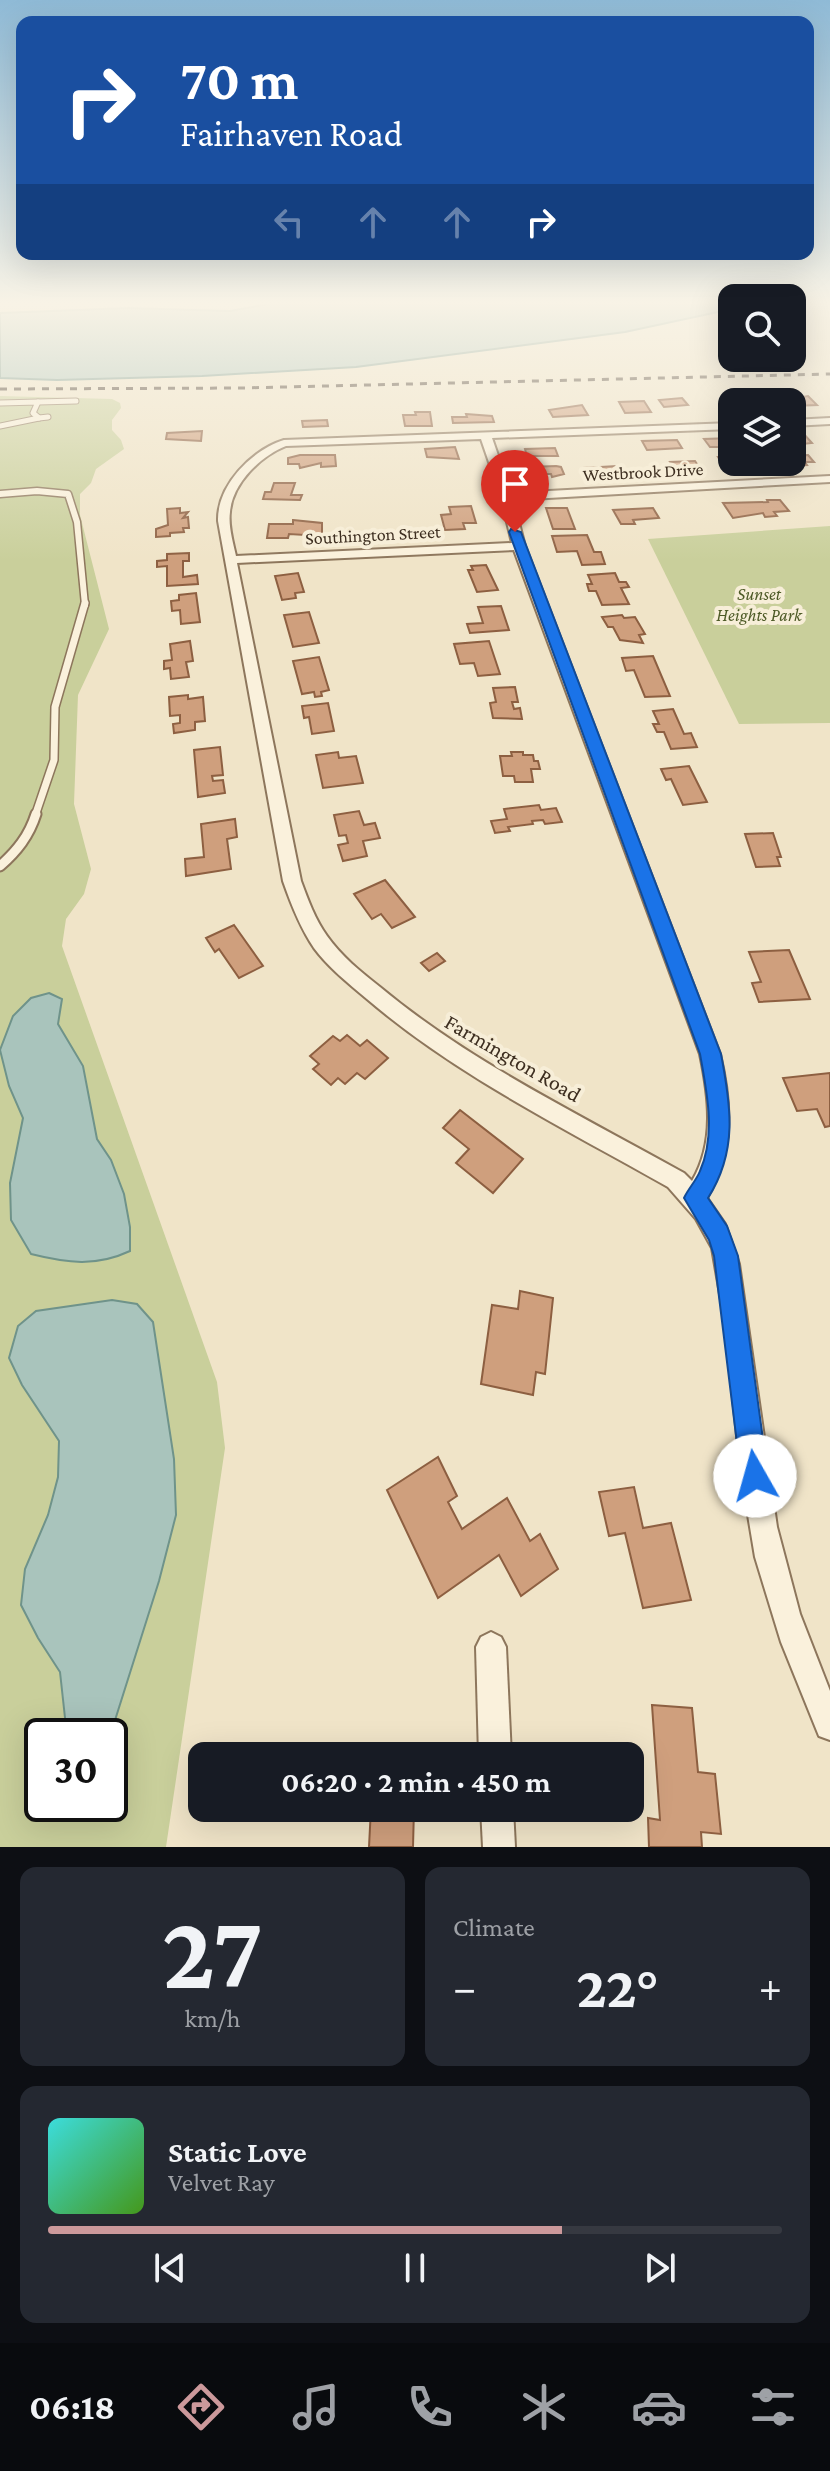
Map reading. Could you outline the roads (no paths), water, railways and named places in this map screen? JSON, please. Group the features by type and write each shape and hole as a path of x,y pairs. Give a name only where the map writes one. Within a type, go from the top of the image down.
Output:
{"street":[{"path":"806,422 830,421"},
{"name":"Farmington Road","path":"718,427 295,442 274,446 260,454 226,503 226,537 292,881 303,912 321,943 358,980 435,1041 656,1167 695,1198 718,1234 726,1256 758,1500 785,1618 808,1679 830,1725"},
{"path":"486,437 507,497 519,546 710,1054 720,1106 719,1131 710,1175 695,1198"},
{"name":"Westbrook Drive","path":"507,497 830,479"},
{"name":"Southington Street","path":"230,560 519,546"},
{"path":"491,1647 494,1742"},
{"path":"498,1822 499,1847"}],"lane":[{"path":"0,403 76,401"},
{"path":"38,402 33,413 39,418"},
{"path":"0,426 48,417"},
{"path":"0,494 37,491 68,494 77,522 86,589 85,612 55,707 54,760 31,829 16,852 0,866"}],"water":[{"path":"49,993 62,999 58,1024 83,1066 97,1139 111,1160 124,1194 130,1227 130,1251 105,1259 69,1261 31,1254 11,1220 10,1183 23,1118 9,1086 0,1050 13,1016 31,998"},
{"path":"112,1300 137,1304 153,1322 174,1459 176,1515 159,1581 116,1718 65,1718 60,1672 21,1605 25,1569 48,1515 58,1477 59,1441 22,1385 9,1358 18,1326 36,1311"}],"park label":[{"name":"Sunset Heights Park","path":"759,604"}]}
